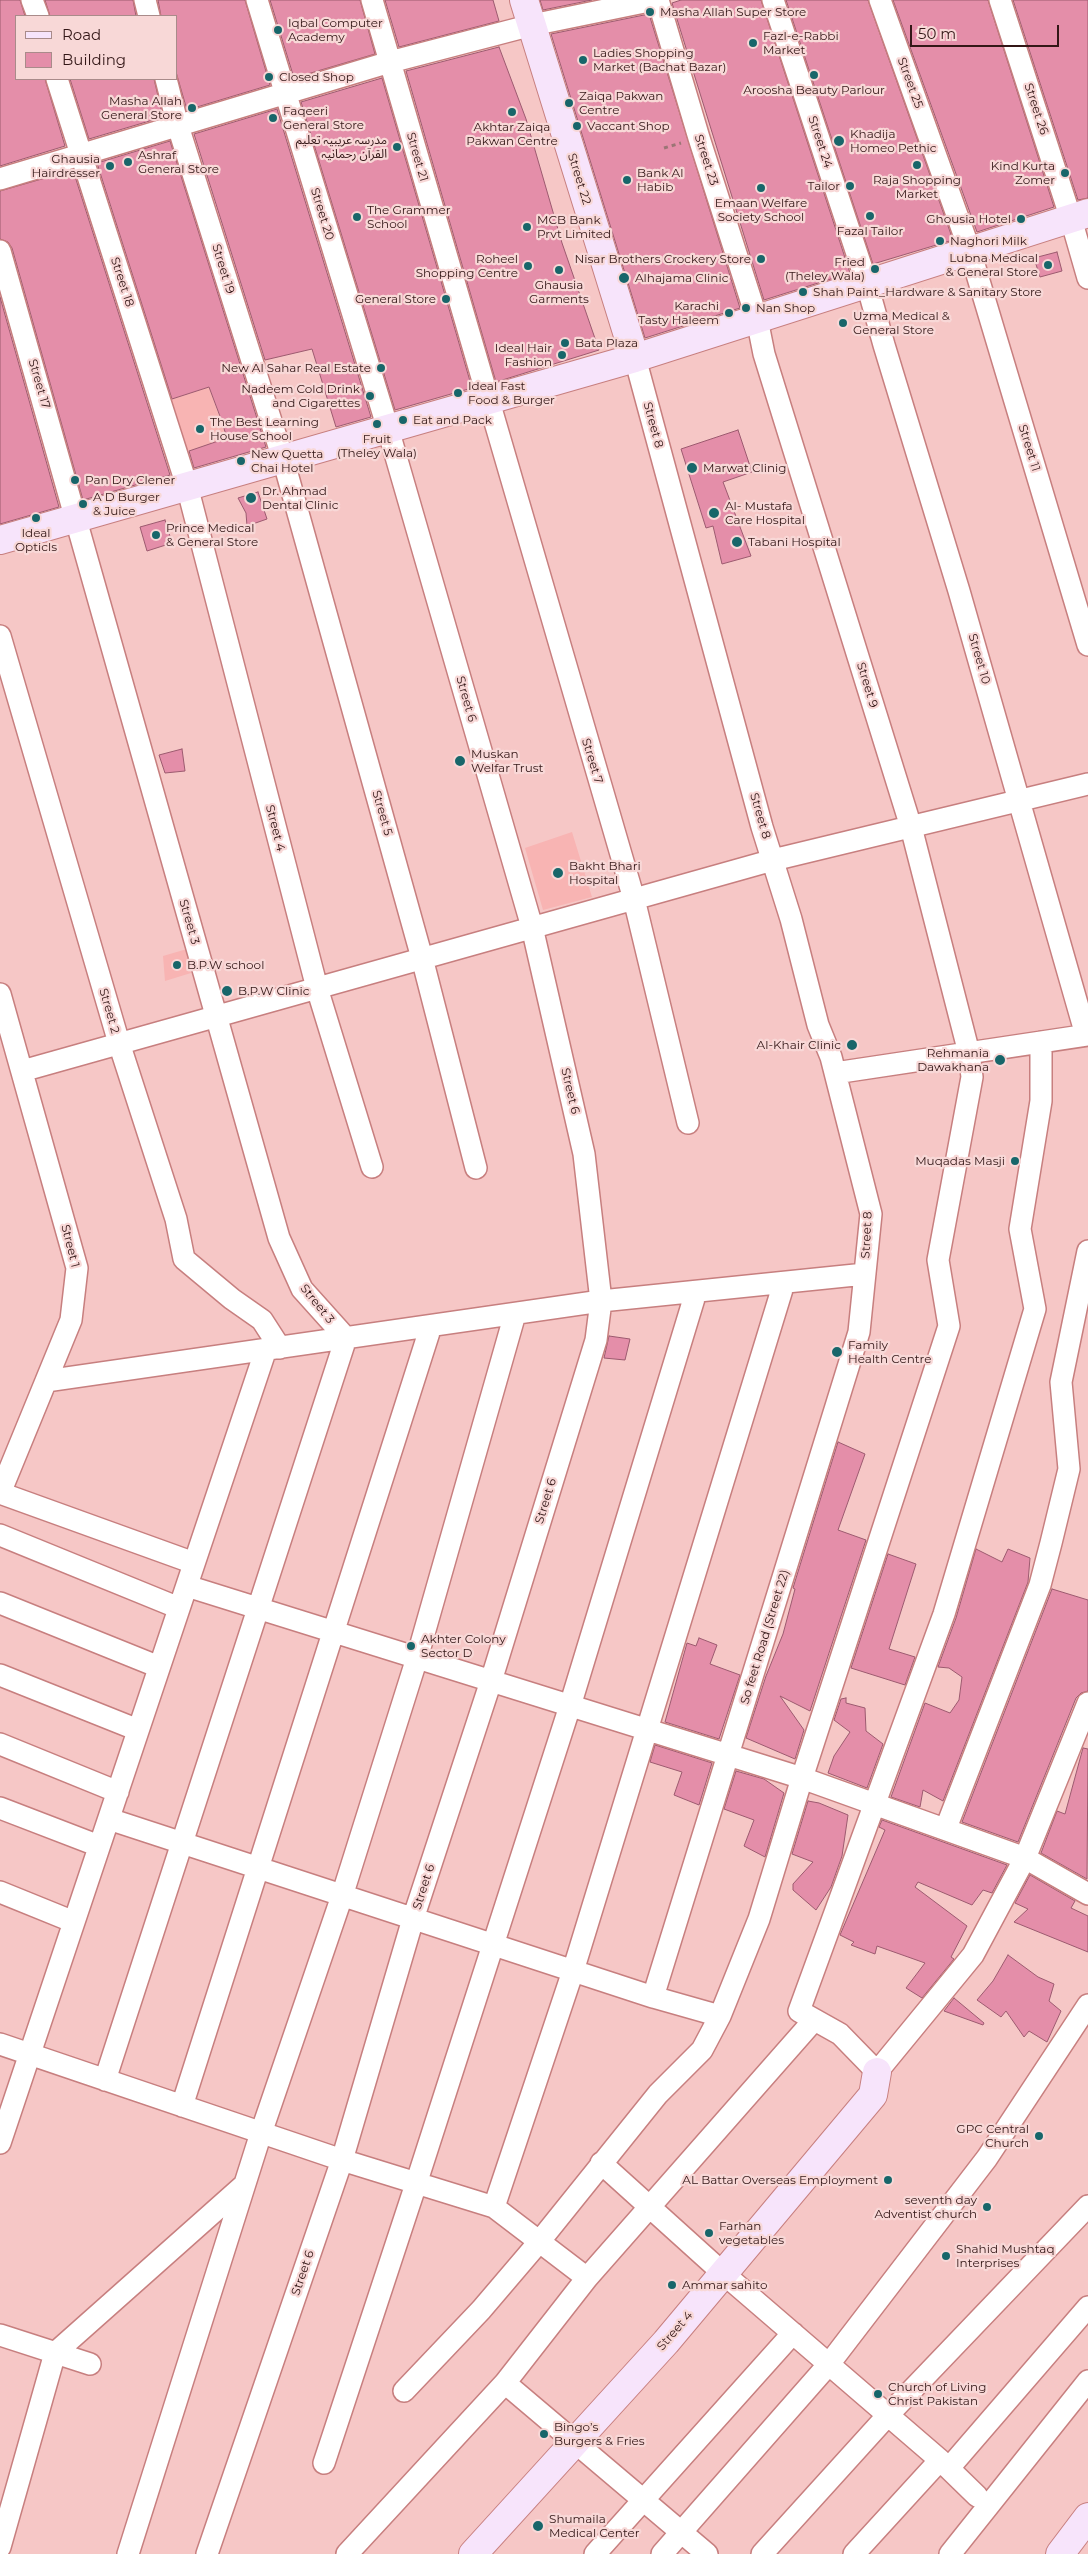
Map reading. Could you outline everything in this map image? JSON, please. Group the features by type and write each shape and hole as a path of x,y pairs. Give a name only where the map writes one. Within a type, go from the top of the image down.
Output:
{"street":[{"path":"32,0 38,15"},
{"path":"145,0 150,15"},
{"name":"Street 20","path":"257,0 388,428"},
{"name":"Street 21","path":"372,0 487,400"},
{"path":"0,179 390,62 528,12 654,0"},
{"name":"Street 23","path":"658,0 699,138 757,319"},
{"name":"Street 24","path":"773,0 867,284"},
{"name":"Street 25","path":"880,0 970,251"},
{"name":"Street 26","path":"1000,0 1080,216 1088,278"},
{"name":"Street 22","path":"528,12 635,358"},
{"name":"Street 18","path":"57,80 187,486"},
{"name":"Street 19","path":"166,80 178,126 283,458"},
{"path":"0,540 635,358 1080,216"},
{"name":"Street 17","path":"0,251 49,416 75,517"},
{"name":"Street 11","path":"970,251 1088,645"},
{"name":"Street 10","path":"867,284 1087,1035"},
{"name":"Street 9","path":"404,2391 481,2310 539,2242 658,2094 702,2050 720,2016 759,1919 802,1778 949,1326 938,1260 972,1077 968,1053 911,827 767,363 757,319"},
{"name":"Street 8","path":"635,358 818,1025 835,1073 871,1214 865,1274"},
{"name":"Street 7","path":"487,400 634,899 688,1123"},
{"name":"Street 6","path":"207,2554 342,2160 414,1919 491,1681 596,1340 601,1301 584,1154 532,927 388,428"},
{"name":"Street 5","path":"283,458 422,958 476,1168"},
{"name":"Street 4","path":"187,486 317,988 372,1167"},
{"name":"Street 3","path":"75,517 279,1238 302,1289 346,1338"},
{"name":"Street 2","path":"0,636 119,1044 176,1219 184,1259 232,1299 262,1320 273,1349"},
{"path":"22,1071 773,860 1088,784"},
{"name":"Street 1","path":"0,994 78,1268 71,1320 0,1493"},
{"path":"835,1073 1087,1035"},
{"path":"1041,1042 1042,1101 1020,1229 1035,1309 944,1614 799,2011 840,2034 877,2072 973,1955 1025,1858 1088,1703"},
{"path":"946,1828 1040,1585 1051,1543 1078,1471 1061,1382 1088,1251"},
{"path":"46,1381 601,1301 865,1274"},
{"name":"So feet Road (Street 22)","path":"653,1997 859,1332 865,1274"},
{"path":"494,2207 574,1971 784,1282"},
{"path":"324,2463 570,1706 696,1292"},
{"path":"128,2554 261,2133 342,1896 417,1658 515,1314"},
{"path":"182,2106 431,1326"},
{"path":"105,2080 346,1338"},
{"path":"0,2143 194,1564 273,1349"},
{"path":"0,1493 194,1564"},
{"path":"0,1535 179,1608"},
{"path":"187,1586 802,1778 946,1828 1025,1858 1087,1891"},
{"path":"0,1603 160,1667"},
{"path":"0,1675 138,1730"},
{"path":"0,1744 118,1792"},
{"path":"0,1808 99,1846"},
{"path":"109,1819 653,1997 720,2016"},
{"path":"0,1892 74,1922"},
{"path":"662,2554 829,2364 986,2158 1088,2005"},
{"path":"348,2554 505,2384 587,2278 814,2020"},
{"path":"0,2044 342,2160 494,2207 587,2278"},
{"name":"Street 4","path":"473,2554 666,2342 724,2274 873,2095 877,2072"},
{"path":"601,2163 724,2274 945,2464 976,2496"},
{"path":"0,2547 55,2353 245,2185"},
{"path":"762,2554 888,2415 1088,2206"},
{"path":"854,2554 945,2464 1088,2307"},
{"path":"595,2554 644,2502 793,2333"},
{"path":"0,2335 90,2364"},
{"path":"950,2554 1088,2381"},
{"path":"505,2384 707,2554"},
{"path":"1061,2553 1088,2517"}],"shaded area":[{"name":"The Best Learning House School","path":"209,387 227,439 185,452 167,401"},
{"name":"Bakht Bhari Hospital","path":"572,832 592,897 543,910 525,848"},
{"name":"B.P.W school","path":"187,949 191,973 165,981 163,956"}],"building":[{"path":"0,0 20,0 25,15 15,15 15,80 45,80 65,146 0,166"},
{"path":"45,0 133,0 136,15 50,15"},
{"path":"158,0 245,0 270,85 187,110 178,79 178,15 161,15"},
{"path":"270,0 360,0 375,54 294,78"},
{"path":"385,0 493,0 499,21 399,47"},
{"path":"540,0 592,0 543,10"},
{"path":"681,0 761,0 850,273 764,300 672,3"},
{"path":"786,0 868,0 953,240 873,264"},
{"path":"893,0 988,0 1054,207 977,232"},
{"path":"1013,0 1088,0 1088,198 1078,200"},
{"path":"649,14 740,308 645,338 551,34"},
{"path":"499,47 526,119 562,243 599,350 496,382 406,71"},
{"path":"382,78 472,388 395,410 301,102"},
{"path":"70,80 154,80 163,117 89,139"},
{"path":"277,109 371,417 336,427 312,349 265,360 194,134"},
{"path":"170,141 266,447 194,468 189,451 227,438 221,419 209,387 172,399 97,163"},
{"path":"73,170 170,475 83,500 12,248 8,242 0,239 0,191"},
{"name":"Lubna Medical & General Store","path":"1057,252 1062,271 1040,277 1034,258"},
{"path":"0,297 59,507 0,524"},
{"path":"738,430 752,472 723,482 751,556 722,564 713,526 706,528 681,449"},
{"name":"Dr. Ahmad Dental Clinic","path":"258,492 267,519 247,526 246,513 238,498"},
{"name":"Prince Medical & General Store","path":"165,520 172,543 147,551 140,527"},
{"path":"182,749 185,771 165,773 159,755"},
{"path":"609,1336 630,1339 625,1360 604,1358"},
{"path":"838,1442 865,1454 838,1530 866,1540 810,1711 780,1696 804,1730 795,1759 746,1738 766,1676 783,1634 795,1589 793,1588"},
{"path":"976,1549 1002,1562 1008,1549 1030,1558 1028,1582 943,1801 923,1790 920,1807 891,1797 925,1703 950,1713 959,1700 962,1677 949,1668 938,1667 956,1618"},
{"path":"888,1554 916,1564 889,1649 915,1657 905,1685 851,1668"},
{"path":"1052,1589 1088,1600 1088,1691 1081,1693 1076,1698 1018,1842 962,1822"},
{"path":"699,1638 717,1645 710,1664 740,1675 719,1739 665,1722 687,1643 696,1646"},
{"path":"846,1698 846,1703 865,1708 866,1731 883,1744 867,1788 828,1773 834,1756 850,1732 834,1720 841,1699"},
{"path":"655,1745 712,1763 699,1805 674,1795 682,1772 650,1762"},
{"path":"1083,1748 1088,1749 1087,1879 1041,1853 1057,1811 1065,1814"},
{"path":"736,1771 764,1779 784,1793 765,1857 744,1846 754,1820 724,1809"},
{"path":"808,1801 819,1803 848,1815 842,1856 831,1887 816,1910 793,1890 793,1884 813,1862 792,1854"},
{"path":"882,1820 1007,1865 992,1893 983,1890 972,1905 918,1882 915,1887 967,1926 951,1957 954,1959 922,1998 906,1988 925,1963 877,1946 875,1954 851,1945 854,1942 840,1935 885,1830 879,1827"},
{"path":"1030,1875 1075,1901 1071,1908 1088,1916 1088,1952 1014,1922 1028,1909 1015,1903"},
{"path":"1008,1955 1038,1977 1054,1984 1049,2001 1061,2011 1047,2042 1029,2031 1024,2037 1006,2011 1001,2017 977,2000 993,1981"},
{"path":"954,1998 984,2023 983,2025 944,2011"}],"place":[{"name":"Masha Allah Super Store","path":"650,12"},
{"name":"Iqbal Computer Academy","path":"278,30"},
{"name":"Fazl-e-Rabbi Market","path":"753,43"},
{"name":"Ladies Shopping Market (Bachat Bazar)","path":"583,60"},
{"name":"Aroosha Beauty Parlour","path":"814,75"},
{"name":"Closed Shop","path":"269,77"},
{"name":"Zaiqa Pakwan Centre","path":"569,103"},
{"name":"Masha Allah General Store","path":"192,108"},
{"name":"Akhtar Zaiqa Pakwan Centre","path":"512,112"},
{"name":"Faqeeri General Store","path":"273,118"},
{"name":"Vaccant Shop","path":"577,126"},
{"name":"Khadija Homeo Pethic","path":"839,141"},
{"name":"مدرسہ عریبیہ تعلیم القرآن رحمانیہ","path":"397,147"},
{"name":"Ashraf General Store","path":"128,162"},
{"name":"Raja Shopping Market","path":"917,165"},
{"name":"Ghausia Hairdresser","path":"110,166"},
{"name":"Kind Kurta Zomer","path":"1065,173"},
{"name":"Bank Al Habib","path":"627,180"},
{"name":"Tailor","path":"850,186"},
{"name":"Emaan Welfare Society School","path":"761,188"},
{"name":"Fazal Tailor","path":"870,216"},
{"name":"The Grammer School","path":"357,217"},
{"name":"Ghousia Hotel","path":"1021,219"},
{"name":"MCB Bank Prvt Limited","path":"527,227"},
{"name":"Naghori Milk","path":"940,241"},
{"name":"Nisar Brothers Crockery Store","path":"761,259"},
{"name":"Lubna Medical & General Store","path":"1048,265"},
{"name":"Roheel Shopping Centre","path":"528,266"},
{"name":"Fried (Theley Wala)","path":"875,269"},
{"name":"Ghausia Garments","path":"559,270"},
{"name":"Alhajama Clinic","path":"624,278"},
{"name":"Shah Paint_Hardware & Sanitary Store","path":"803,292"},
{"name":"General Store","path":"446,299"},
{"name":"Nan Shop","path":"746,308"},
{"name":"Karachi Tasty Haleem","path":"729,313"},
{"name":"Uzma Medical & General Store","path":"843,323"},
{"name":"Bata Plaza","path":"565,343"},
{"name":"Ideal Hair Fashion","path":"562,355"},
{"name":"New Al Sahar Real Estate","path":"381,368"},
{"name":"Ideal Fast Food & Burger","path":"458,393"},
{"name":"Nadeem Cold Drink and Cigarettes","path":"370,396"},
{"name":"Eat and Pack","path":"403,420"},
{"name":"Fruit (Theley Wala)","path":"377,424"},
{"name":"The Best Learning House School","path":"200,429"},
{"name":"New Quetta Chai Hotel","path":"241,461"},
{"name":"Marwat Clinig","path":"692,468"},
{"name":"Pan Dry Clener","path":"75,480"},
{"name":"Dr. Ahmad Dental Clinic","path":"251,498"},
{"name":"A D Burger & Juice","path":"83,504"},
{"name":"Al- Mustafa Care Hospital","path":"714,513"},
{"name":"Ideal Opticls","path":"36,518"},
{"name":"Prince Medical & General Store","path":"156,535"},
{"name":"Tabani Hospital","path":"737,542"},
{"name":"Muskan Welfar Trust","path":"460,761"},
{"name":"Bakht Bhari Hospital","path":"558,873"},
{"name":"B.P.W school","path":"177,965"},
{"name":"B.P.W Clinic","path":"227,991"},
{"name":"Al-Khair Clinic","path":"852,1045"},
{"name":"Rehmania Dawakhana","path":"1000,1060"},
{"name":"Muqadas Masji","path":"1015,1161"},
{"name":"Family Health Centre","path":"837,1352"},
{"name":"Akhter Colony Sector D","path":"411,1646"},
{"name":"GPC Central Church","path":"1039,2136"},
{"name":"AL Battar Overseas Employment","path":"888,2180"},
{"name":"seventh day Adventist church","path":"987,2207"},
{"name":"Farhan vegetables","path":"709,2233"},
{"name":"Shahid Mushtaq Interprises","path":"946,2256"},
{"name":"Ammar sahito","path":"672,2285"},
{"name":"Church of Living Christ Pakistan","path":"878,2394"},
{"name":"Bingo’s Burgers & Fries","path":"544,2434"},
{"name":"Shumaila Medical Center","path":"538,2526"}]}
